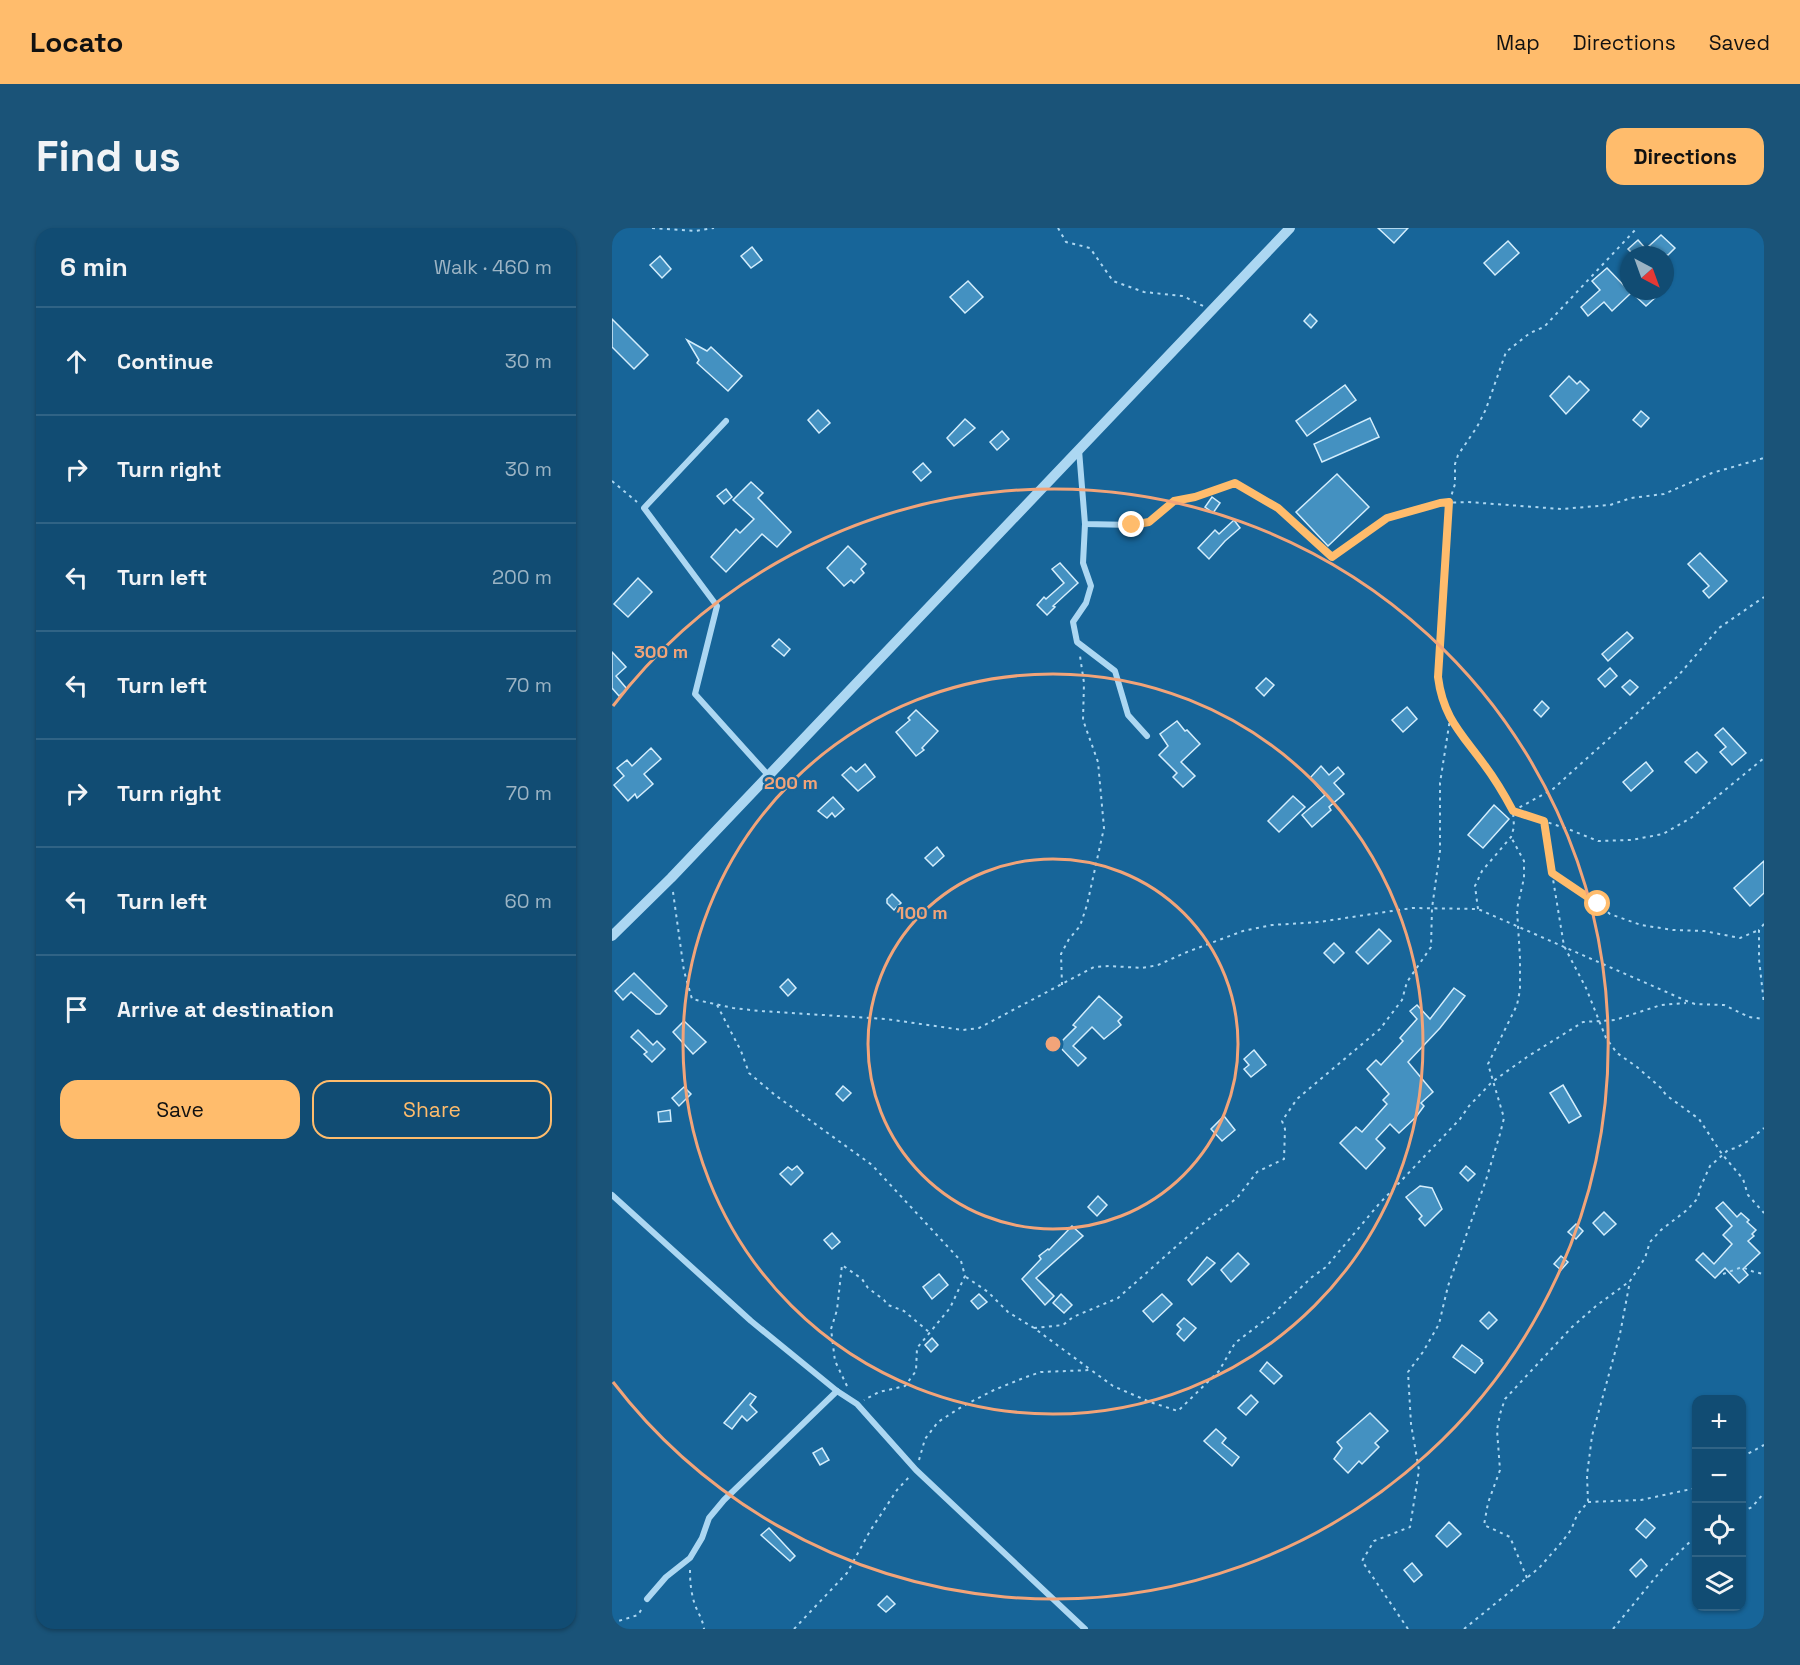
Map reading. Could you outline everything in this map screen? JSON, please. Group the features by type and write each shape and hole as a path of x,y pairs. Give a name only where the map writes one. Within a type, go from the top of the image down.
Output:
{"street":[{"path":"612,936 671,878 1290,228"},
{"path":"726,422 644,508 717,606 695,694 768,775"},
{"path":"1079,449 1084,524 1083,563 1091,586 1086,603 1074,622 1077,642 1115,671 1128,715 1147,736"},
{"path":"1084,524 1132,525 1149,522 1174,501 1195,497 1235,483 1278,508 1332,557 1387,518"},
{"path":"612,1195 751,1321 856,1404 916,1470 1085,1629"},
{"path":"647,1599 666,1577 690,1558 702,1538 709,1518 724,1500 837,1391"}],"path":[{"path":"652,228 695,231 714,228"},
{"path":"1058,228 1066,242 1090,248 1113,281 1144,292 1183,296 1211,309"},
{"path":"1478,909 1475,886 1482,871 1511,837 1514,827 1513,811 1500,786 1450,719 1440,692 1438,677 1449,502 1455,484 1455,464 1458,455 1486,409 1506,352 1530,333 1544,327 1637,228"},
{"path":"1387,518 1449,502 1468,501 1561,509 1610,505 1631,498 1664,494 1712,473 1764,458"},
{"path":"612,481 644,508"},
{"path":"1513,811 1553,789 1678,676 1719,628 1764,597"},
{"path":"1062,985 1061,954 1069,939 1080,926 1087,906 1104,828 1098,762 1083,720 1083,667 1077,642"},
{"path":"1034,1328 1063,1324 1073,1317 1118,1298 1196,1229 1237,1198 1257,1172 1284,1159 1285,1129 1282,1121 1298,1099 1380,1029 1402,1000 1407,982 1431,947 1432,908 1440,851 1440,783 1450,719"},
{"path":"1513,811 1598,841 1631,840 1663,834 1691,819 1764,759"},
{"path":"1544,821 1564,946 1586,988 1606,1038 1617,1053 1637,1066 1666,1095 1699,1119 1722,1154 1743,1179 1748,1195 1764,1213"},
{"path":"1408,1629 1362,1561 1374,1541 1410,1527 1419,1470 1411,1424 1408,1372 1439,1324 1448,1286 1496,1149 1504,1118 1488,1064 1517,1005 1520,990 1517,909 1524,878 1524,861 1511,837"},
{"path":"1552,873 1592,898 1610,914 1641,926 1704,931 1740,938 1759,930 1764,924"},
{"path":"671,878 684,971 692,999 760,1011 886,1019 963,1030 979,1028 1094,967 1142,968 1158,965 1232,935 1272,925 1319,922 1412,908 1432,908 1478,909 1689,1002 1724,1005 1749,1017 1764,1019"},
{"path":"1759,930 1759,960 1764,1004"},
{"path":"717,1005 741,1051 749,1073 774,1095 872,1165 961,1261 965,1276 987,1292 1008,1312 1034,1328 1113,1386 1178,1411 1219,1371 1235,1343 1273,1314 1304,1284 1326,1267 1492,1082 1569,1029 1583,1022 1615,1020 1661,1005 1689,1002"},
{"path":"1527,1578 1510,1538 1484,1525 1488,1503 1500,1470 1497,1430 1505,1400 1572,1327 1589,1311 1630,1281 1645,1258 1650,1242 1698,1198 1710,1166 1722,1154 1748,1141 1764,1128"},
{"path":"929,1332 904,1311 888,1305 868,1288 862,1279 842,1264 837,1310 831,1329 835,1361 856,1404 879,1392 905,1386 916,1371 917,1348 950,1308 965,1276"},
{"path":"1723,1274 1742,1267 1764,1274"},
{"path":"1464,1629 1539,1568 1562,1543 1577,1515 1588,1502 1587,1475 1592,1436 1620,1334 1630,1281"},
{"path":"794,1629 847,1573 870,1531 897,1490 916,1470 926,1439 938,1422 963,1406 1015,1381 1041,1372 1091,1370"},
{"path":"1746,1455 1764,1445"},
{"path":"1588,1502 1641,1500 1692,1489"},
{"path":"1746,1510 1752,1507 1764,1493"},
{"path":"1613,1629 1664,1567 1692,1540"},
{"path":"690,1558 690,1589 704,1629"},
{"path":"612,1623 638,1615 647,1599"}],"building":[{"path":"1378,228 1408,228 1394,243"},
{"path":"1661,235 1673,246 1649,246"},
{"path":"1638,240 1643,246 1631,246"},
{"path":"1508,241 1519,253 1495,275 1484,263"},
{"path":"752,247 762,260 751,268 741,256"},
{"path":"660,256 671,269 662,278 650,265"},
{"path":"1607,268 1620,282 1620,300 1624,300 1612,311 1604,302 1588,316 1581,307 1600,290 1592,281"},
{"path":"968,281 983,297 965,313 950,297"},
{"path":"1640,300 1653,300 1646,306"},
{"path":"1310,314 1317,321 1311,328 1304,321"},
{"path":"612,319 648,355 634,369 612,347"},
{"path":"687,340 707,351 711,347 742,376 728,391 697,363 699,360"},
{"path":"1569,376 1577,384 1580,381 1589,390 1566,414 1550,396"},
{"path":"1345,385 1356,400 1307,436 1296,421"},
{"path":"818,410 830,423 819,433 808,420"},
{"path":"1641,411 1649,418 1641,427 1633,420"},
{"path":"1370,418 1379,437 1322,462 1314,444"},
{"path":"965,419 975,428 954,446 947,438"},
{"path":"1002,431 1009,439 997,450 990,442"},
{"path":"923,463 931,472 921,481 913,472"},
{"path":"1337,474 1369,507 1328,546 1296,512"},
{"path":"751,482 763,493 758,498 791,532 777,547 762,534 726,572 711,557 736,529 740,533 754,519 733,500"},
{"path":"726,489 732,497 724,504 717,496"},
{"path":"1212,497 1220,503 1213,513 1205,507"},
{"path":"1234,520 1240,528 1209,559 1198,548 1215,530 1219,534"},
{"path":"848,546 866,564 861,569 864,573 854,583 851,580 844,586 827,568"},
{"path":"1700,553 1727,581 1709,598 1703,591 1709,586 1688,564"},
{"path":"1060,563 1078,583 1053,606 1055,607 1047,615 1037,605 1064,583 1052,569"},
{"path":"638,578 652,592 628,617 614,604"},
{"path":"1627,632 1633,638 1608,661 1602,654"},
{"path":"779,639 790,649 784,656 772,646"},
{"path":"612,652 626,667 616,676 627,689 619,696 612,688"},
{"path":"1610,668 1617,676 1605,687 1598,679"},
{"path":"1266,678 1274,685 1264,696 1256,688"},
{"path":"1630,680 1638,687 1630,695 1622,687"},
{"path":"1542,701 1549,708 1541,717 1534,710"},
{"path":"1407,707 1417,719 1403,732 1392,720"},
{"path":"916,710 938,731 922,748 924,750 916,756 896,732 910,720 908,718"},
{"path":"1177,721 1200,744 1181,762 1195,776 1183,787 1173,777 1177,773 1159,755 1168,746 1160,734"},
{"path":"1723,728 1746,753 1732,765 1720,752 1726,747 1715,735"},
{"path":"651,748 661,759 644,774 653,784 637,798 635,794 628,801 614,785 624,776 617,768 627,760 632,766"},
{"path":"1697,752 1707,762 1696,773 1685,762"},
{"path":"1646,762 1653,771 1631,791 1623,782"},
{"path":"865,764 875,777 858,791 842,775 851,767 856,772"},
{"path":"1321,766 1329,775 1338,767 1344,774 1334,783 1344,794 1329,807 1331,810 1312,827 1302,815 1325,795 1310,778"},
{"path":"1293,796 1305,807 1279,832 1268,821"},
{"path":"833,797 844,809 835,817 832,813 827,818 818,811"},
{"path":"1494,805 1509,819 1483,848 1468,835"},
{"path":"937,847 944,856 933,866 925,858"},
{"path":"1764,861 1764,893 1750,906 1734,888"},
{"path":"892,894 901,903 894,910 887,903 887,899"},
{"path":"1379,929 1391,941 1368,964 1356,952"},
{"path":"1334,943 1344,953 1334,963 1324,953"},
{"path":"634,973 667,1006 660,1014 656,1014 631,992 623,1000 615,991"},
{"path":"788,979 796,988 788,996 780,987"},
{"path":"1454,988 1465,996 1440,1028 1408,1062 1433,1092 1421,1103 1424,1106 1416,1117 1399,1133 1390,1124 1376,1139 1385,1148 1366,1169 1340,1143 1356,1127 1362,1132 1387,1104 1383,1100 1389,1094 1367,1069 1376,1060 1381,1065 1403,1041 1400,1038 1417,1019 1410,1011 1417,1005 1430,1019"},
{"path":"1099,996 1122,1017 1118,1021 1121,1025 1104,1039 1092,1027 1073,1046 1086,1058 1078,1066 1058,1045 1076,1027 1073,1025"},
{"path":"684,1021 706,1042 693,1054 673,1032"},
{"path":"638,1030 653,1045 657,1041 665,1049 652,1062 644,1054 647,1052 631,1037"},
{"path":"1254,1050 1266,1065 1251,1077 1244,1069 1249,1065 1244,1059"},
{"path":"1563,1085 1581,1116 1569,1123 1550,1093"},
{"path":"843,1086 851,1093 843,1101 836,1094"},
{"path":"684,1087 691,1094 679,1106 672,1098"},
{"path":"670,1110 671,1121 659,1122 658,1112"},
{"path":"1224,1116 1235,1130 1222,1141 1211,1129"},
{"path":"797,1166 803,1173 791,1185 780,1174 788,1167 792,1170"},
{"path":"1466,1166 1475,1174 1468,1181 1460,1173"},
{"path":"1420,1186 1432,1188 1442,1209 1425,1226 1419,1219 1422,1216 1406,1197"},
{"path":"1098,1196 1107,1205 1097,1216 1088,1207"},
{"path":"1723,1202 1737,1217 1741,1213 1756,1230 1752,1234 1754,1236 1748,1241 1760,1253 1743,1269 1748,1275 1739,1283 1725,1268 1715,1278 1696,1260 1703,1253 1714,1264 1732,1244 1723,1235 1732,1226 1716,1208"},
{"path":"1604,1212 1616,1224 1604,1235 1593,1223"},
{"path":"1576,1224 1583,1231 1576,1239 1568,1232"},
{"path":"1072,1226 1083,1236 1036,1278 1054,1296 1045,1305 1022,1279 1041,1259 1039,1256 1049,1250"},
{"path":"832,1233 840,1242 832,1249 824,1240"},
{"path":"1238,1253 1249,1264 1231,1282 1221,1270"},
{"path":"1561,1256 1568,1262 1561,1270 1554,1264"},
{"path":"1207,1257 1215,1263 1192,1285 1188,1280"},
{"path":"939,1274 948,1285 932,1299 923,1287"},
{"path":"979,1294 987,1302 978,1309 971,1301"},
{"path":"1061,1294 1072,1305 1064,1313 1053,1303"},
{"path":"1162,1294 1172,1304 1153,1322 1143,1311"},
{"path":"1489,1312 1497,1320 1488,1329 1480,1321"},
{"path":"1184,1318 1196,1328 1184,1341 1177,1334 1181,1329 1177,1325"},
{"path":"932,1338 938,1345 931,1352 925,1345"},
{"path":"1462,1345 1482,1360 1483,1363 1475,1373 1453,1357"},
{"path":"1267,1362 1282,1376 1274,1384 1260,1371"},
{"path":"750,1393 756,1397 750,1405 757,1412 747,1421 742,1416 732,1429 724,1423"},
{"path":"1251,1395 1258,1402 1246,1415 1238,1408"},
{"path":"1370,1413 1388,1431 1375,1443 1379,1447 1362,1464 1359,1461 1348,1473 1334,1459 1342,1448 1337,1442"},
{"path":"1216,1429 1226,1438 1222,1443 1239,1457 1232,1466 1204,1441"},
{"path":"822,1448 829,1460 820,1465 813,1453"},
{"path":"1645,1519 1655,1528 1646,1538 1636,1529"},
{"path":"1449,1522 1461,1534 1447,1547 1436,1536"},
{"path":"769,1528 795,1556 790,1561 761,1535"},
{"path":"1641,1559 1647,1566 1636,1577 1630,1570"},
{"path":"1412,1563 1422,1575 1414,1582 1404,1570"},
{"path":"887,1596 895,1604 886,1612 878,1605"}],"route":[{"path":"1132,525 1149,522 1174,501 1195,497 1235,483 1278,508 1332,557 1387,518 1449,502 1438,677 1440,692 1450,719 1500,786 1513,811 1544,821 1552,873 1598,904"}]}
